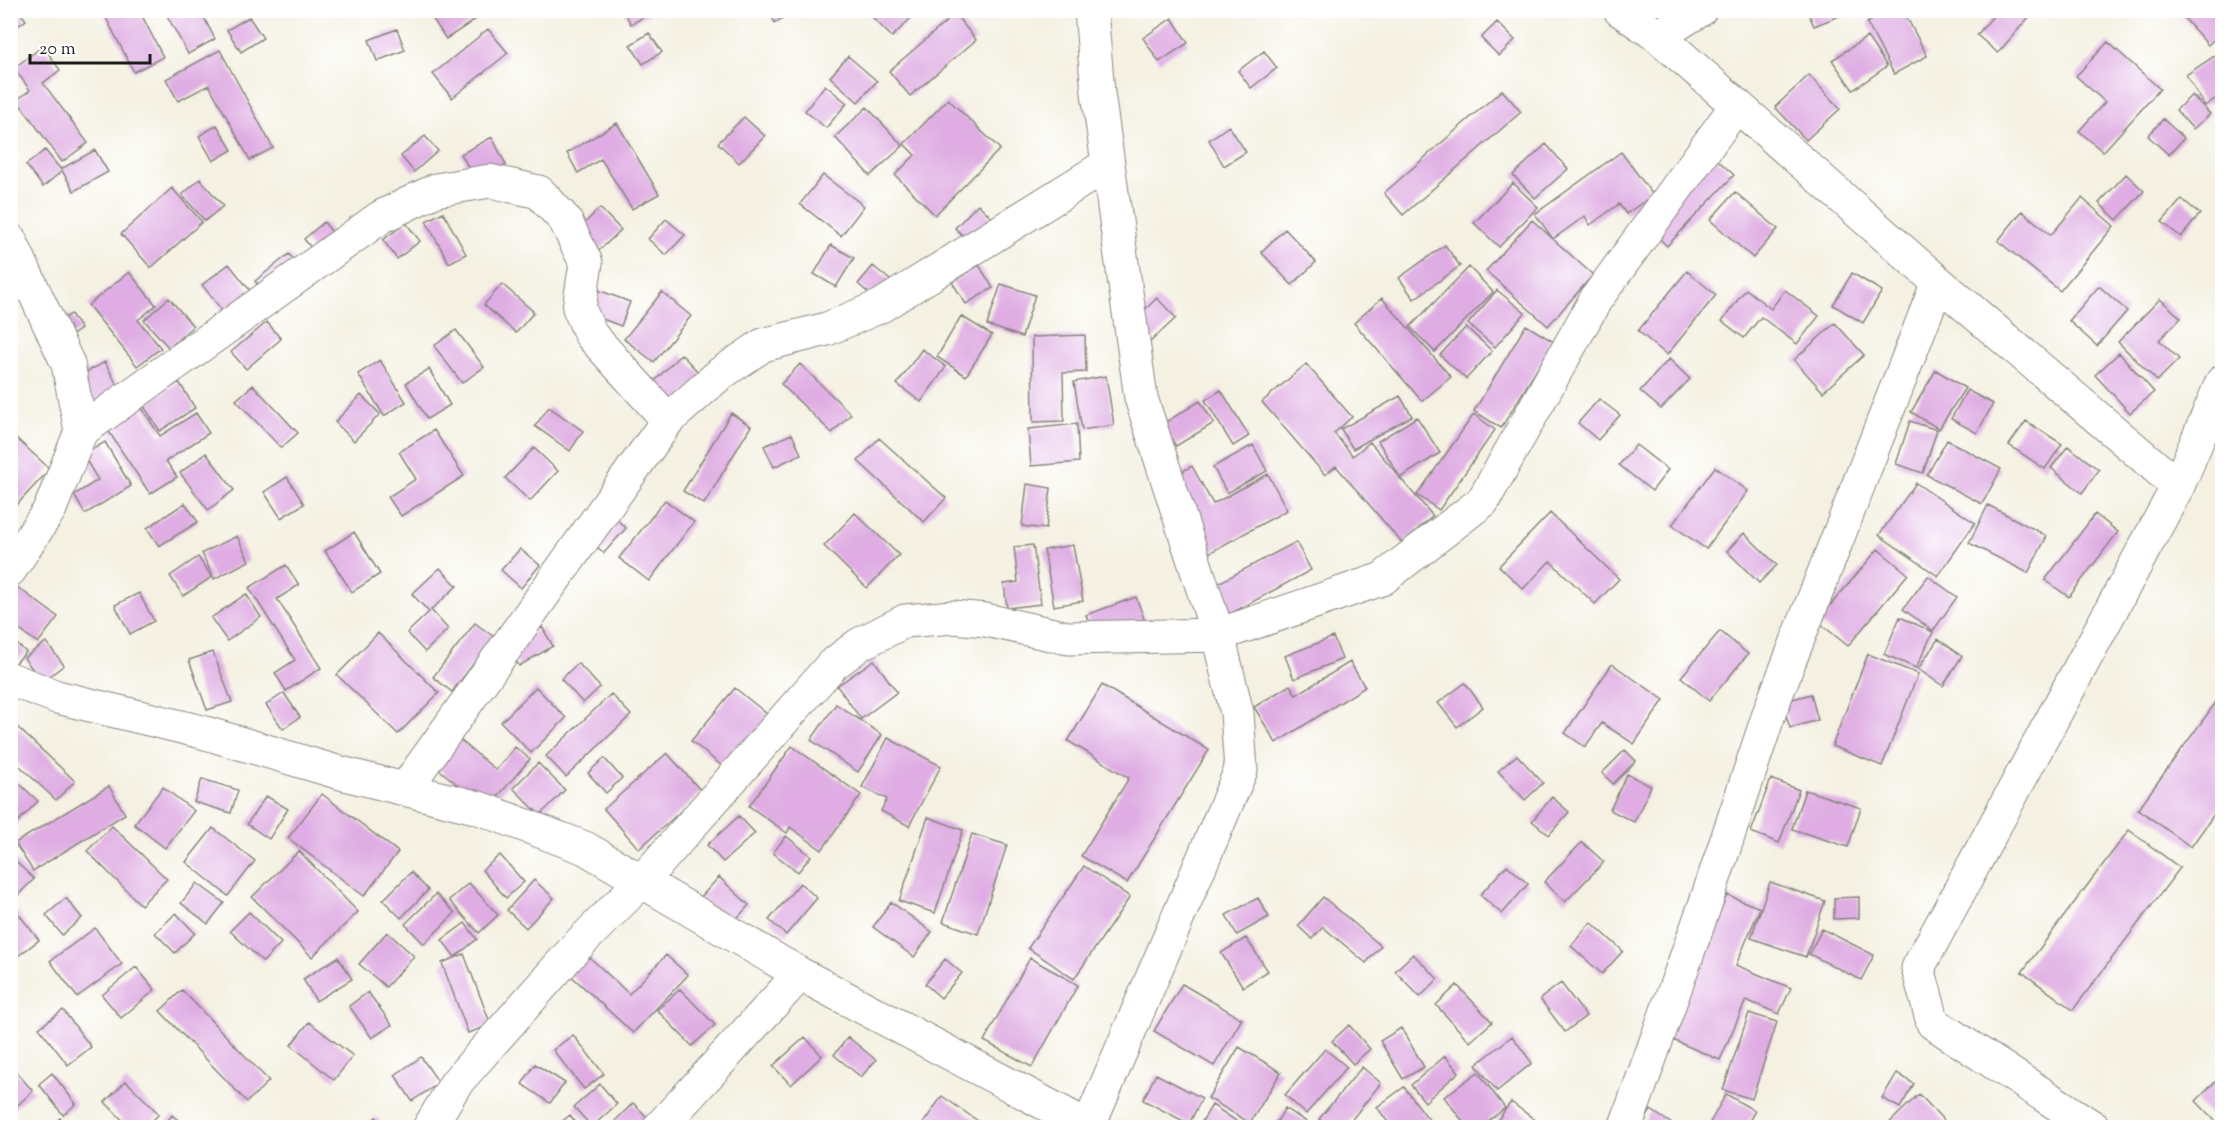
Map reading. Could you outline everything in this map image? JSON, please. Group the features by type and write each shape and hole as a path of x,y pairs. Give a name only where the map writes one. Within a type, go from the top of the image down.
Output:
{"street":[{"path":"10,679 57,697 202,732 479,808 585,848 800,974 1089,1127 1241,770 1237,713 1218,635 1142,398 1107,165 1090,10"},
{"path":"1620,10 1658,36 1938,282 2178,486"},
{"path":"1658,36 1700,10"},
{"path":"429,1128 456,1083 577,946 642,881 832,665 860,644 905,621 953,617 986,620 1068,638 1218,635 1382,579 1483,501 1596,299 1737,105"},
{"path":"405,789 668,420 720,374 763,345 827,329 881,306 1107,165"},
{"path":"81,431 381,217 436,190 489,181 539,192 565,220 586,263 579,308 591,335 668,420"},
{"path":"10,240 68,364 81,431 50,509 10,570"},
{"path":"1625,1128 1706,902 1771,708 1938,282"},
{"path":"2094,1128 1933,1023 1918,968 2178,486 2223,382"},
{"path":"659,1128 800,974"}],"building":[{"path":"10,10 18,10 26,20 10,32"},
{"path":"102,10 139,10 163,57 134,72"},
{"path":"164,10 200,10 215,39 188,54"},
{"path":"427,10 490,10 446,39"},
{"path":"623,10 657,10 631,24"},
{"path":"768,10 795,10 775,23"},
{"path":"877,10 919,10 892,37 871,16"},
{"path":"1472,10 1487,10 1481,18"},
{"path":"1807,10 1852,10 1852,11 1814,26"},
{"path":"1889,10 1903,10 1927,56 1894,74 1867,23"},
{"path":"1998,10 2035,10 1998,53 1977,35"},
{"path":"2177,10 2222,10 2222,32 2208,45"},
{"path":"955,14 976,40 910,96 889,71"},
{"path":"249,17 263,38 241,52 227,30"},
{"path":"1172,18 1188,43 1159,62 1143,38"},
{"path":"1497,22 1515,40 1499,56 1481,38"},
{"path":"397,29 405,50 377,61 369,40"},
{"path":"488,29 508,53 452,98 433,74"},
{"path":"649,33 662,52 643,64 630,45"},
{"path":"1867,37 1887,66 1853,90 1832,60"},
{"path":"2108,42 2160,89 2103,152 2079,131 2105,102 2076,76"},
{"path":"43,46 60,70 43,83 88,143 62,162 17,100 30,90 14,68"},
{"path":"220,50 273,148 250,160 209,85 178,101 166,79"},
{"path":"1264,51 1277,68 1251,88 1238,71"},
{"path":"2222,51 2222,94 2205,106 2186,75"},
{"path":"848,56 877,81 858,102 830,77"},
{"path":"1809,75 1840,109 1806,140 1775,107"},
{"path":"825,85 847,103 826,128 805,111"},
{"path":"1502,90 1521,112 1403,215 1384,193"},
{"path":"2192,95 2210,114 2193,129 2176,110"},
{"path":"948,99 1000,149 935,215 895,175 915,155 904,144"},
{"path":"867,107 903,146 870,176 835,137"},
{"path":"744,117 765,136 739,163 718,143"},
{"path":"2163,119 2184,138 2169,155 2148,136"},
{"path":"617,123 659,194 632,209 601,159 578,173 567,153"},
{"path":"217,125 232,150 213,161 199,136"},
{"path":"1229,126 1246,152 1224,166 1209,140"},
{"path":"425,136 438,151 414,172 401,156"},
{"path":"492,137 506,165 476,181 461,154"},
{"path":"1546,144 1568,169 1535,198 1513,175"},
{"path":"45,150 62,171 43,187 26,165"},
{"path":"95,150 108,172 74,191 61,169"},
{"path":"1621,152 1653,195 1626,214 1619,204 1590,225 1585,216 1553,239 1535,214"},
{"path":"1712,155 1734,175 1667,246 1645,225"},
{"path":"2126,174 2144,191 2117,220 2099,203"},
{"path":"823,175 864,206 841,236 800,204"},
{"path":"200,179 223,206 205,221 182,195"},
{"path":"1513,183 1538,207 1499,247 1474,223"},
{"path":"172,188 202,222 151,268 121,234"},
{"path":"1735,192 1778,229 1753,258 1710,220"},
{"path":"2082,198 2114,226 2060,291 1998,241 2022,211 2051,235"},
{"path":"2182,199 2200,214 2181,237 2162,222"},
{"path":"978,204 994,220 971,244 955,228"},
{"path":"600,208 621,230 588,261 568,239"},
{"path":"443,212 466,254 449,263 426,221"},
{"path":"666,219 685,235 666,255 648,239"},
{"path":"1532,220 1593,275 1548,326 1486,271"},
{"path":"324,222 340,243 320,259 304,239"},
{"path":"406,223 420,241 397,259 383,240"},
{"path":"1285,229 1316,262 1292,285 1261,252"},
{"path":"831,245 854,258 836,287 814,274"},
{"path":"1445,245 1460,266 1414,299 1399,278"},
{"path":"289,254 306,275 272,302 255,281"},
{"path":"229,264 263,307 236,328 202,285"},
{"path":"979,265 993,288 966,304 952,282"},
{"path":"873,266 895,284 879,302 858,284"},
{"path":"1469,267 1493,292 1435,352 1410,327"},
{"path":"1687,271 1716,295 1667,355 1638,331"},
{"path":"129,272 156,305 138,320 161,348 137,366 88,305"},
{"path":"1852,273 1882,291 1863,323 1833,305"},
{"path":"502,284 534,312 516,333 484,305"},
{"path":"1001,284 1035,295 1022,337 987,325"},
{"path":"585,285 630,302 621,326 576,309"},
{"path":"2099,286 2127,311 2097,346 2069,321"},
{"path":"1746,289 1771,309 1785,290 1819,316 1797,344 1761,317 1744,338 1722,321"},
{"path":"1497,290 1525,313 1495,347 1468,324"},
{"path":"662,292 691,316 654,362 624,339"},
{"path":"169,298 193,326 169,348 144,320"},
{"path":"1157,298 1176,318 1149,343 1131,323"},
{"path":"1382,298 1451,377 1422,401 1354,323"},
{"path":"2160,299 2181,318 2159,340 2179,359 2157,381 2118,342"},
{"path":"71,314 81,329 60,344 49,329"},
{"path":"961,316 992,335 966,376 937,357"},
{"path":"267,322 281,339 246,369 231,352"},
{"path":"1835,323 1864,355 1823,392 1794,360"},
{"path":"1526,325 1554,342 1501,428 1474,411"},
{"path":"1466,327 1492,351 1466,379 1440,355"},
{"path":"456,330 484,367 462,383 434,346"},
{"path":"1085,335 1086,372 1063,373 1064,421 1033,422 1032,337"},
{"path":"922,349 946,367 921,402 897,384"},
{"path":"2119,353 2154,392 2130,413 2095,375"},
{"path":"681,354 702,376 665,413 644,392"},
{"path":"1669,359 1690,379 1661,409 1640,391"},
{"path":"380,360 406,402 384,416 358,374"},
{"path":"105,362 125,400 88,420 68,382"},
{"path":"800,364 851,414 832,433 781,384"},
{"path":"1306,364 1352,417 1334,433 1353,456 1370,442 1400,477 1378,441 1417,417 1440,453 1400,478 1433,516 1402,543 1336,466 1325,475 1262,402"},
{"path":"429,369 450,405 427,419 406,383"},
{"path":"1936,370 1965,388 1939,429 1911,412"},
{"path":"1106,376 1114,425 1082,430 1074,382"},
{"path":"179,382 195,408 160,431 143,405"},
{"path":"253,385 298,433 281,448 236,400"},
{"path":"1221,390 1249,436 1233,446 1205,400"},
{"path":"1967,390 1993,404 1977,433 1951,419"},
{"path":"361,395 380,414 354,441 335,422"},
{"path":"1400,396 1412,416 1353,449 1341,429"},
{"path":"1599,399 1620,415 1598,440 1578,423"},
{"path":"1200,401 1214,423 1176,446 1161,425"},
{"path":"141,407 160,436 196,413 209,433 166,461 177,477 150,494 107,429"},
{"path":"549,407 583,431 570,451 535,426"},
{"path":"731,413 751,426 704,504 683,491"},
{"path":"1474,414 1495,430 1439,510 1417,495"},
{"path":"1910,421 1937,430 1923,473 1896,464"},
{"path":"2026,421 2062,444 2045,469 2009,445"},
{"path":"1077,424 1079,462 1031,466 1028,429"},
{"path":"434,430 464,476 401,516 388,497 416,479 399,452"},
{"path":"792,434 801,454 774,467 764,446"},
{"path":"16,438 50,469 10,512 10,444"},
{"path":"879,438 946,498 924,522 858,461"},
{"path":"1947,440 2001,469 1982,504 1927,475"},
{"path":"105,442 131,486 85,514 74,495 98,480 83,455"},
{"path":"1253,445 1267,471 1227,493 1213,467"},
{"path":"1636,445 1668,470 1652,491 1619,465"},
{"path":"2068,446 2099,470 2082,493 2051,468"},
{"path":"534,448 558,471 530,501 505,478"},
{"path":"206,453 234,490 208,510 180,473"},
{"path":"1192,466 1213,504 1268,474 1287,510 1202,557 1161,483"},
{"path":"1715,467 1748,491 1706,549 1672,525"},
{"path":"287,477 304,504 281,518 264,492"},
{"path":"1916,483 1975,523 1938,576 1879,535"},
{"path":"1027,484 1051,488 1046,529 1022,526"},
{"path":"665,500 694,522 649,581 619,558"},
{"path":"185,503 198,522 159,546 147,528"},
{"path":"1988,505 2047,536 2028,573 1969,543"},
{"path":"855,513 899,555 867,588 824,546"},
{"path":"1550,513 1619,579 1595,604 1550,561 1523,589 1499,566"},
{"path":"2095,514 2118,532 2069,597 2045,580"},
{"path":"612,515 626,528 604,553 589,540"},
{"path":"354,532 380,574 352,592 325,551"},
{"path":"1744,533 1777,565 1759,583 1727,551"},
{"path":"237,536 249,561 214,579 202,553"},
{"path":"1296,542 1311,570 1223,618 1207,589"},
{"path":"1033,545 1041,604 1007,608 1004,584 1018,582 1014,547"},
{"path":"1073,545 1083,601 1054,606 1044,550"},
{"path":"520,549 540,565 521,588 501,570"},
{"path":"1878,549 1908,574 1848,646 1817,621"},
{"path":"198,557 212,577 183,596 170,576"},
{"path":"286,565 299,585 277,599 321,668 286,691 275,673 295,660 249,588"},
{"path":"440,568 457,586 431,610 448,629 425,652 407,633 429,612 412,594"},
{"path":"1928,576 1957,597 1933,631 1903,609"},
{"path":"13,584 58,617 38,643 10,623 10,588"},
{"path":"139,593 154,621 130,634 115,605"},
{"path":"246,594 261,617 227,641 211,618"},
{"path":"1136,597 1146,624 1096,642 1086,615"},
{"path":"1900,617 1933,632 1916,668 1884,654"},
{"path":"475,623 494,637 452,692 433,677"},
{"path":"542,627 553,646 519,666 508,647"},
{"path":"1720,631 1748,654 1709,701 1681,677"},
{"path":"378,633 439,693 398,734 337,675"},
{"path":"1333,637 1342,659 1294,679 1285,656"},
{"path":"10,638 26,652 10,669"},
{"path":"1938,639 1962,656 1943,686 1918,669"},
{"path":"46,642 64,665 42,682 24,658"},
{"path":"213,652 232,702 207,710 189,660"},
{"path":"1868,654 1918,674 1882,766 1832,746"},
{"path":"874,660 897,692 861,719 837,686"},
{"path":"1350,662 1365,687 1276,743 1254,707 1290,685 1296,695"},
{"path":"578,663 600,687 583,703 561,679"},
{"path":"1612,664 1664,700 1634,744 1602,723 1585,747 1565,733"},
{"path":"1465,683 1483,707 1457,727 1438,703"},
{"path":"1102,685 1209,750 1127,883 1081,856 1129,778 1068,741"},
{"path":"536,687 566,718 531,753 501,722"},
{"path":"735,688 782,726 738,779 691,741"},
{"path":"284,693 300,717 283,729 266,705"},
{"path":"611,694 631,715 566,777 546,756"},
{"path":"1811,694 1818,720 1790,728 1782,702"},
{"path":"2222,694 2222,803 2191,847 2138,809"},
{"path":"836,704 882,735 858,772 811,740"},
{"path":"14,724 75,781 56,800 10,757 10,728"},
{"path":"888,738 941,766 909,826 881,811 887,799 862,787"},
{"path":"459,739 496,770 515,747 530,759 487,809 436,767"},
{"path":"792,746 861,795 822,850 790,827 787,833 749,806"},
{"path":"1625,750 1636,761 1613,784 1602,773"},
{"path":"667,753 702,792 639,849 604,809"},
{"path":"1517,755 1543,783 1525,800 1498,771"},
{"path":"604,758 622,778 606,793 588,773"},
{"path":"538,763 565,790 540,815 513,788"},
{"path":"1627,774 1651,786 1634,822 1610,810"},
{"path":"10,775 38,801 10,830"},
{"path":"202,779 238,790 231,813 194,802"},
{"path":"1771,779 1799,790 1779,843 1751,832"},
{"path":"109,786 125,814 33,871 15,843"},
{"path":"163,787 194,811 165,848 134,824"},
{"path":"1805,790 1861,808 1848,847 1792,829"},
{"path":"322,794 398,852 364,896 288,838"},
{"path":"266,796 288,809 269,839 247,824"},
{"path":"1552,797 1569,812 1549,835 1532,821"},
{"path":"739,816 755,833 723,862 707,845"},
{"path":"928,817 963,830 935,913 899,901"},
{"path":"112,826 167,879 141,905 87,851"},
{"path":"213,828 255,861 228,896 186,862"},
{"path":"2129,830 2180,868 2073,1010 2022,972"},
{"path":"972,834 1007,845 978,934 943,922"},
{"path":"786,836 811,856 798,872 773,853"},
{"path":"1582,842 1604,862 1565,902 1544,882"},
{"path":"299,851 358,912 312,957 252,897"},
{"path":"500,855 524,882 506,898 482,870"},
{"path":"10,856 34,879 10,903"},
{"path":"1507,865 1528,884 1502,914 1480,895"},
{"path":"1084,866 1130,897 1074,979 1028,948"},
{"path":"411,872 428,890 401,918 383,900"},
{"path":"719,877 749,905 729,927 699,899"},
{"path":"534,880 554,898 526,928 507,910"},
{"path":"1770,882 1825,901 1806,957 1751,938"},
{"path":"197,883 224,903 208,924 181,903"},
{"path":"469,883 498,915 479,933 449,900"},
{"path":"800,883 817,898 786,935 769,920"},
{"path":"436,894 455,913 424,944 405,924"},
{"path":"1727,895 1760,908 1736,965 1791,988 1779,1014 1746,1000 1720,1060 1666,1037"},
{"path":"1323,897 1381,946 1366,963 1323,927 1312,939 1298,926"},
{"path":"1859,897 1859,918 1834,919 1834,898"},
{"path":"66,898 82,918 62,935 46,915"},
{"path":"1258,898 1269,917 1237,935 1226,915"},
{"path":"891,902 932,932 914,957 873,927"},
{"path":"14,908 39,940 10,962 10,910"},
{"path":"249,912 281,943 263,962 230,931"},
{"path":"176,913 195,933 175,953 155,933"},
{"path":"1591,922 1623,951 1602,974 1571,946"},
{"path":"465,923 477,939 455,957 442,940"},
{"path":"95,928 122,964 77,997 50,961"},
{"path":"1822,929 1874,955 1861,980 1809,954"},
{"path":"387,932 414,956 386,987 359,964"},
{"path":"1246,938 1268,971 1243,987 1221,953"},
{"path":"585,953 629,994 666,955 688,975 633,1033 567,972"},
{"path":"464,954 491,1025 468,1033 442,963"},
{"path":"1413,954 1438,979 1420,997 1395,971"},
{"path":"338,957 352,979 316,1001 303,979"},
{"path":"1030,958 1078,985 1032,1067 984,1041"},
{"path":"945,959 962,973 941,998 925,984"},
{"path":"136,967 155,990 121,1018 102,995"},
{"path":"1561,983 1586,1016 1565,1032 1540,999"},
{"path":"1182,984 1242,1019 1214,1066 1154,1031"},
{"path":"1457,985 1492,1022 1470,1042 1436,1005"},
{"path":"680,989 715,1025 692,1046 657,1010"},
{"path":"182,990 269,1081 247,1102 160,1011"},
{"path":"368,992 392,1025 372,1038 349,1006"},
{"path":"63,1010 91,1047 68,1065 39,1028"},
{"path":"1749,1013 1777,1022 1752,1099 1723,1090"},
{"path":"309,1022 353,1056 334,1080 291,1045"},
{"path":"1349,1025 1370,1049 1353,1064 1332,1041"},
{"path":"1401,1028 1424,1067 1403,1079 1380,1041"},
{"path":"573,1035 604,1074 584,1089 553,1050"},
{"path":"1512,1036 1532,1063 1497,1091 1476,1065"},
{"path":"805,1037 822,1056 791,1085 773,1066"},
{"path":"848,1037 876,1060 861,1077 834,1055"},
{"path":"1239,1047 1281,1072 1250,1123 1208,1098"},
{"path":"1325,1049 1347,1067 1306,1114 1285,1095"},
{"path":"1445,1056 1459,1072 1425,1102 1411,1085"},
{"path":"421,1057 439,1083 412,1101 395,1075"},
{"path":"535,1064 565,1083 550,1103 522,1084"},
{"path":"1362,1067 1381,1083 1345,1128 1330,1128 1319,1119"},
{"path":"16,1072 33,1091 10,1112 10,1077"},
{"path":"1478,1072 1505,1108 1479,1128 1468,1128 1444,1097"},
{"path":"52,1073 76,1104 63,1115 39,1084"},
{"path":"1897,1073 1914,1084 1900,1108 1882,1098"},
{"path":"1156,1074 1202,1098 1189,1124 1143,1100"},
{"path":"2222,1075 2222,1128 2196,1101"},
{"path":"126,1081 159,1114 145,1128 130,1128 105,1102"},
{"path":"600,1084 617,1104 592,1127 574,1107"},
{"path":"1404,1087 1430,1121 1421,1128 1392,1128 1377,1107"},
{"path":"1726,1094 1755,1111 1745,1128 1707,1128"},
{"path":"1919,1094 1951,1128 1884,1128"},
{"path":"942,1096 988,1128 920,1128"},
{"path":"1511,1102 1546,1128 1492,1128"},
{"path":"633,1103 654,1124 650,1128 608,1128"},
{"path":"1212,1105 1247,1128 1198,1128"},
{"path":"1285,1108 1313,1126 1312,1128 1273,1128"},
{"path":"1651,1110 1678,1128 1640,1128"},
{"path":"172,1115 188,1128 162,1128"},
{"path":"570,1115 580,1128 554,1128"},
{"path":"376,1117 386,1128 364,1128"},
{"path":"60,1118 67,1128 47,1128"}]}
